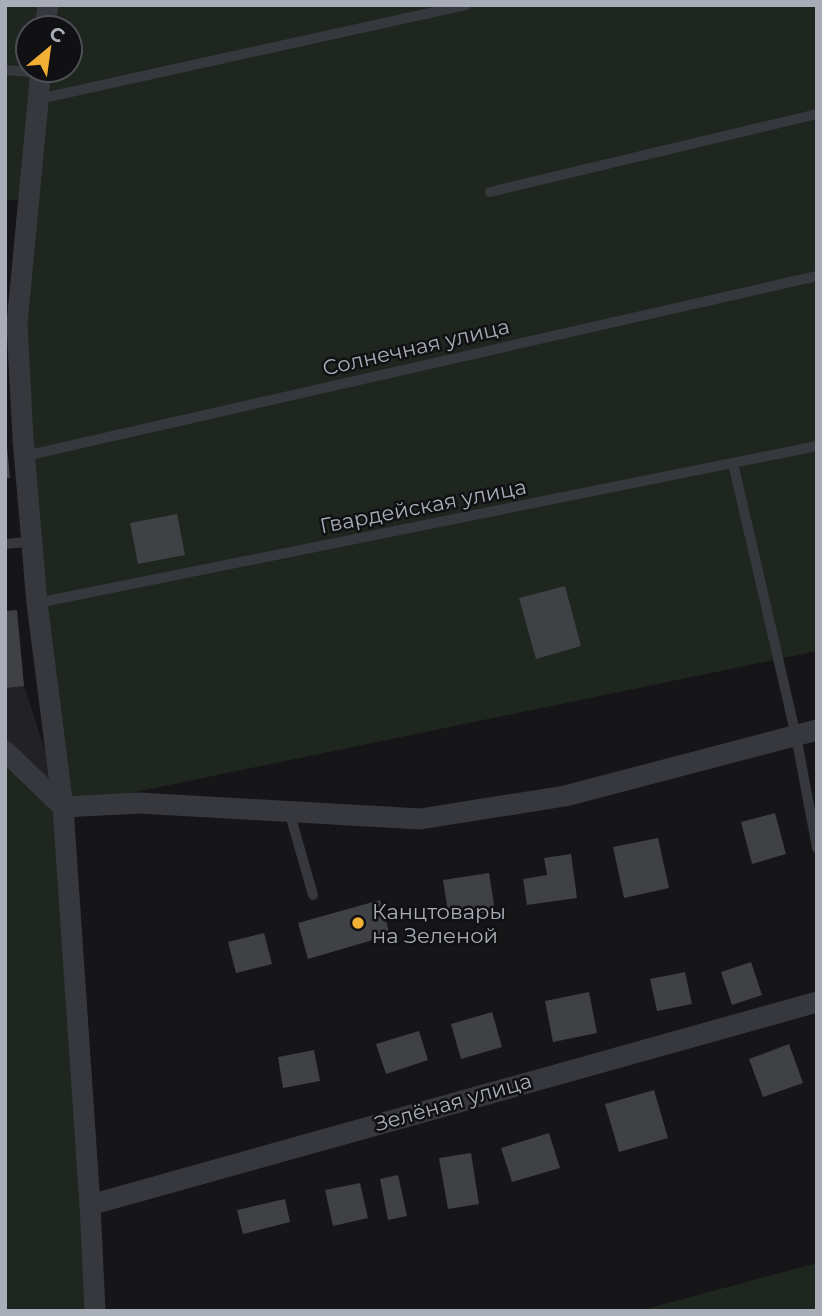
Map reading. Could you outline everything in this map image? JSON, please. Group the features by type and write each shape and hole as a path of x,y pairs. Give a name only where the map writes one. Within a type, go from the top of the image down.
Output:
{"street":[{"path":"40,84 17,324 24,456 37,603 62,807 96,1311"},
{"path":"5,751 62,807 139,803 420,819 565,796 817,730"},
{"name":"Зелёная улица","path":"90,1205 817,1002"}],"lane":[{"path":"39,99 467,5"},
{"path":"490,192 817,114"},
{"name":"Солнечная улица","path":"24,456 817,276"},
{"name":"Гвардейская улица","path":"37,603 817,446"},
{"path":"733,463 796,736 817,848"},
{"path":"5,544 26,542"},
{"path":"289,811 313,895"}],"shaded area":[{"path":"5,5 817,5 817,651 63,807 95,1311 5,1311 5,751 61,806 23,439 28,200 5,200"},
{"path":"5,626 63,807 5,741"},
{"path":"817,1263 817,1311 638,1311"}],"building":[{"path":"7,447 10,478 5,478"},
{"path":"177,514 185,555 138,564 130,523"},
{"path":"565,586 581,646 536,659 519,598"},
{"path":"17,610 24,686 5,688 5,611"},
{"path":"775,813 786,854 752,864 741,822"},
{"path":"658,838 669,888 624,898 613,847"},
{"path":"571,854 577,898 527,905 523,879 547,875 544,858"},
{"path":"489,873 495,911 449,918 443,880"},
{"path":"380,900 390,935 308,959 298,923"},
{"path":"264,933 272,964 236,973 228,942"},
{"path":"751,962 762,995 732,1005 721,972"},
{"path":"685,972 692,1004 657,1011 650,979"},
{"path":"589,992 597,1033 553,1042 545,1001"},
{"path":"492,1012 502,1047 461,1059 451,1024"},
{"path":"419,1031 428,1060 386,1074 376,1044"},
{"path":"789,1044 803,1083 763,1097 749,1059"},
{"path":"314,1050 320,1081 283,1088 278,1057"},
{"path":"654,1090 668,1138 619,1152 605,1104"},
{"path":"549,1133 560,1168 512,1182 501,1148"},
{"path":"471,1153 479,1204 448,1209 439,1158"},
{"path":"398,1175 407,1216 388,1220 380,1179"},
{"path":"360,1183 368,1218 333,1226 325,1190"},
{"path":"285,1199 290,1222 243,1234 237,1210"}],"place":[{"name":"Канцтовары на Зеленой","path":"358,923"}]}
